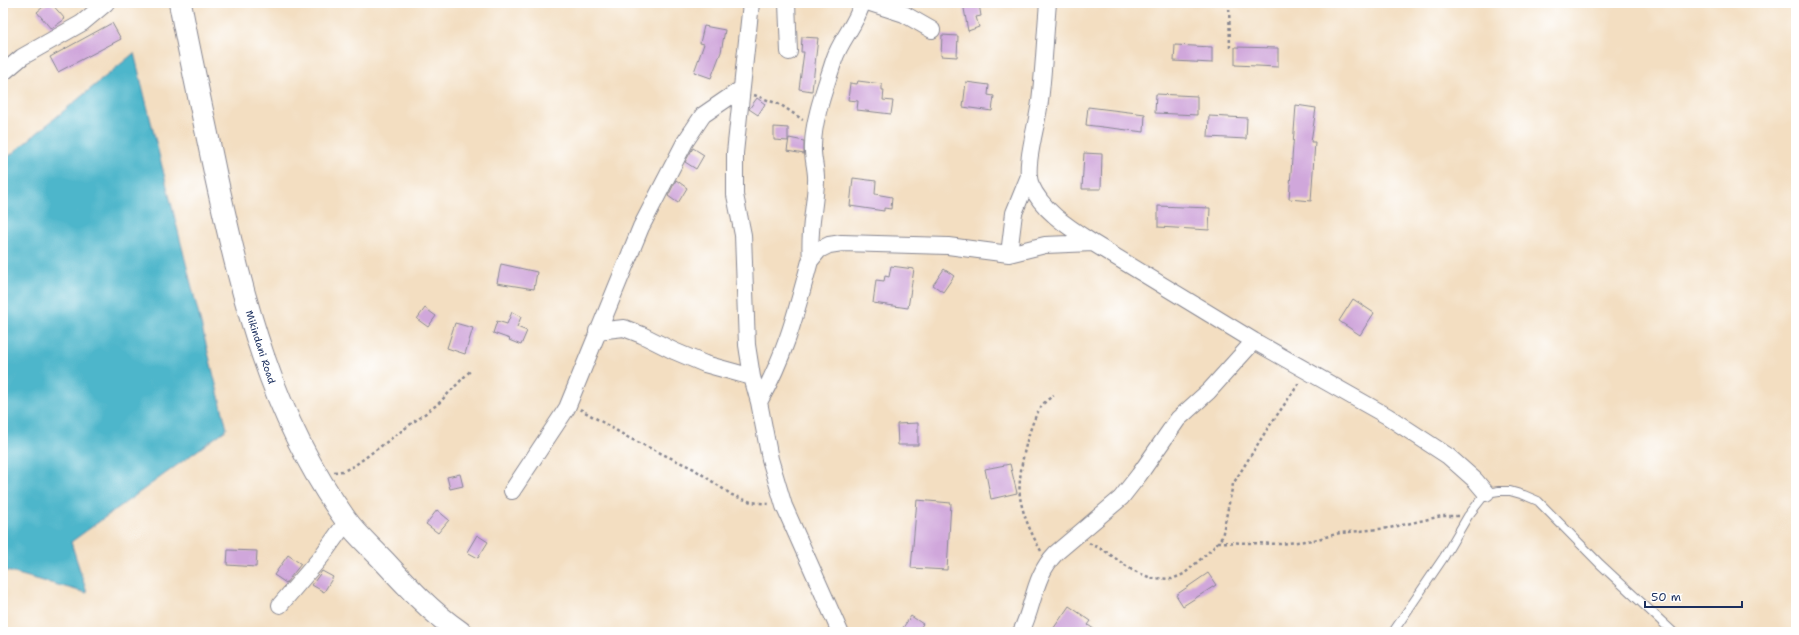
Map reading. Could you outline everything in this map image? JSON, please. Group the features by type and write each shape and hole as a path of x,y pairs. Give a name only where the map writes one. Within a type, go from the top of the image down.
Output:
{"highway":[{"name":"Mikindani Road","path":"180,3 233,252 261,353 284,413 315,473 347,521 419,599 460,632"}],"street":[{"path":"3,73 22,57 82,23 106,3"},
{"path":"751,3 735,153 735,195 743,235 747,345 752,377 759,402 770,459 784,506 840,632"},
{"path":"787,3 789,52"},
{"path":"759,402 772,380 785,350 811,258 810,238 816,183 813,145 816,127 834,60 856,20 862,3"},
{"path":"870,3 904,14 932,30"},
{"path":"1048,3 1040,101 1029,165 1029,176 1035,195 1071,229 1093,243 1254,341 1351,395 1427,442 1462,468 1486,493"},
{"path":"512,491 569,402 641,227 685,142 704,115 741,89"},
{"path":"1009,254 1014,213 1029,176"},
{"path":"811,258 823,247 842,243 948,246 1009,254 1045,245 1093,243"},
{"path":"597,331 624,328 642,334 674,351 705,364 752,377"},
{"path":"1020,632 1030,609 1041,572 1047,562 1067,543 1121,498 1140,475 1178,419 1209,391 1254,341"},
{"path":"280,605 321,557 347,521"}],"lane":[{"path":"1392,632 1444,557 1468,516 1486,493 1510,491 1524,495 1538,502 1600,564 1673,632"}],"path":[{"path":"1230,3 1230,49"},
{"path":"741,89 781,105 816,127"},
{"path":"315,473 343,471 354,466 438,404 470,371"},
{"path":"1067,543 1088,543 1096,546 1132,570 1151,578 1161,580 1172,579 1184,574 1218,542 1224,529 1230,492 1234,484 1266,431 1307,371"},
{"path":"1047,562 1024,513 1020,495 1020,479 1027,440 1044,403 1054,395"},
{"path":"569,402 629,438 694,469 732,495 751,502 784,506"},
{"path":"1218,542 1280,544 1314,540 1340,533 1389,528 1442,516 1468,516"}],"water":[{"path":"134,53 227,429 71,542 87,593 3,570 3,161"}],"building":[{"path":"48,3 51,3 65,19 51,29 37,12"},
{"path":"963,3 972,3 972,5 979,4 981,16 976,17 979,27 968,31"},
{"path":"112,23 121,39 58,72 50,57"},
{"path":"704,26 725,30 721,52 711,78 694,72 704,44 700,43"},
{"path":"942,35 958,36 957,57 941,56"},
{"path":"802,37 818,38 812,91 799,89 804,52 801,52"},
{"path":"1175,45 1212,47 1212,63 1174,61"},
{"path":"1235,47 1278,48 1278,67 1235,65"},
{"path":"858,81 882,84 882,90 884,90 883,100 893,101 891,114 857,110 858,101 848,100 850,83 857,84"},
{"path":"966,82 989,85 988,95 994,96 992,111 963,107"},
{"path":"1156,94 1197,96 1197,115 1155,113"},
{"path":"757,98 765,104 758,115 749,109"},
{"path":"1296,105 1316,108 1311,142 1315,142 1311,201 1289,199"},
{"path":"1088,107 1145,114 1144,132 1086,125"},
{"path":"1209,116 1247,118 1246,139 1208,137"},
{"path":"774,127 788,128 788,141 774,140"},
{"path":"789,138 804,141 804,154 787,151"},
{"path":"693,148 704,155 696,169 685,162"},
{"path":"1084,153 1102,154 1101,189 1082,189"},
{"path":"853,178 876,181 875,194 892,197 891,209 884,208 884,211 850,206"},
{"path":"676,180 687,188 678,203 668,196"},
{"path":"1158,206 1210,208 1209,230 1158,227"},
{"path":"501,264 537,272 534,289 497,283"},
{"path":"891,266 914,269 908,308 873,303 876,280 884,281 885,276 889,277"},
{"path":"944,269 954,276 943,292 933,285"},
{"path":"1353,299 1374,313 1360,335 1339,321"},
{"path":"425,308 436,316 428,327 417,319"},
{"path":"512,312 521,317 517,327 527,331 521,345 493,333 497,321 507,324"},
{"path":"455,323 473,328 465,354 447,348"},
{"path":"918,423 918,445 898,445 897,424"},
{"path":"1010,464 1017,493 991,499 985,469"},
{"path":"460,474 463,486 450,489 447,477"},
{"path":"917,500 951,503 947,570 911,568"},
{"path":"437,510 449,520 438,533 426,524"},
{"path":"477,535 488,542 478,558 467,552"},
{"path":"228,550 257,551 256,567 227,565"},
{"path":"288,555 301,564 286,583 274,575"},
{"path":"322,571 333,577 324,592 312,585"},
{"path":"1208,573 1216,585 1183,606 1176,595"},
{"path":"1069,606 1091,621 1088,625 1098,632 1051,632"},
{"path":"911,616 923,624 917,632 900,632"}]}
